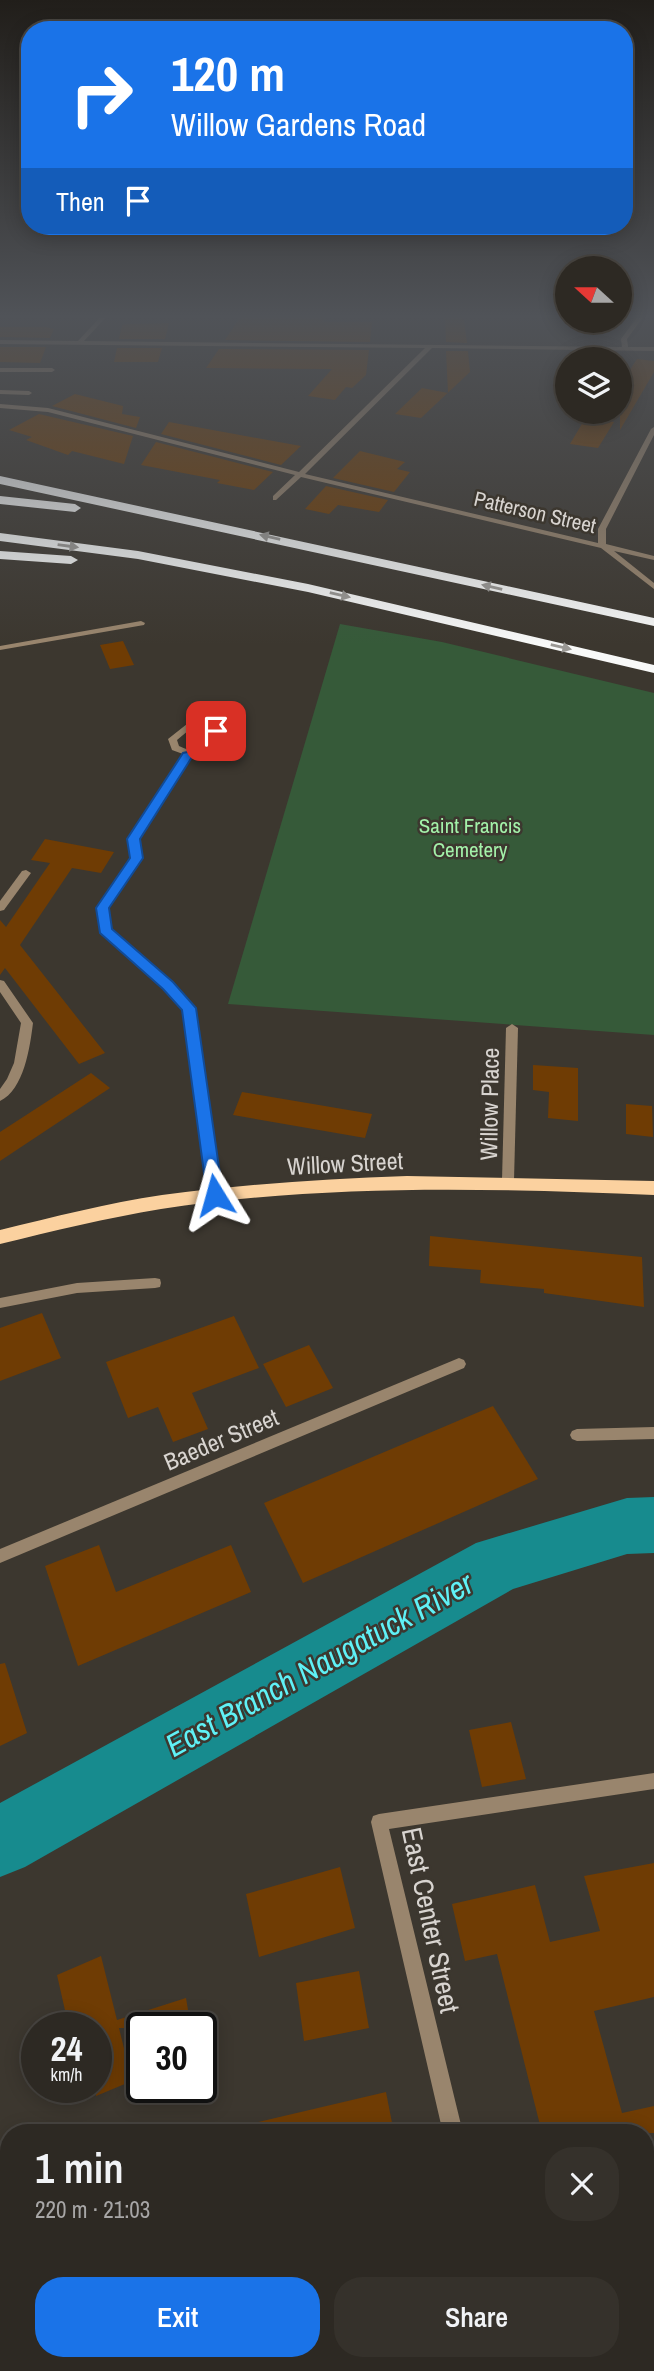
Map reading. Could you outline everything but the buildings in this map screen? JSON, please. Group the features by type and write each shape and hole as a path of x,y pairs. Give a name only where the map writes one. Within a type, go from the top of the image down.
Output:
{"highway":[{"path":"0,481 223,526 654,622"},
{"path":"0,500 223,526"},
{"path":"0,537 138,555 309,588 650,668"},
{"path":"0,555 309,588"}],"main road":[{"name":"Willow Street","path":"0,1237 59,1220 215,1195 508,1180 654,1188"}],"street":[{"name":"Patterson Street","path":"101,424 298,474 654,558"},
{"path":"276,498 350,424"},
{"path":"654,429 602,528 602,545 654,587"},
{"path":"644,447 654,448"},
{"path":"0,648 141,623"},
{"path":"204,727 220,735 220,743 211,751 188,753 172,743 172,738 180,730 204,727"},
{"path":"188,753 133,839 136,858 103,908 105,930 168,985 189,1008 215,1195"},
{"path":"0,908 26,873"},
{"path":"0,984 27,1023 24,1051 11,1085 0,1097"},
{"name":"Willow Place","path":"508,1180 512,1028"},
{"path":"0,1303 77,1288 155,1283"},
{"name":"Baeder Street","path":"0,1556 459,1364"},
{"path":"577,1435 654,1433"},
{"name":"East Center Street","path":"451,2124 379,1822 654,1782"}],"green space":[{"name":"Saint Francis Cemetery","path":"340,624 442,642 654,693 654,1035 228,1004"}],"waterway":[{"name":"East Branch Naugatuck River","path":"0,1842 498,1564 627,1526 654,1525"}],"route":[{"path":"215,1195 189,1008 168,985 105,930 103,908 136,858 133,839 147,817 188,753 211,751 220,743 220,735 216,731"}]}
